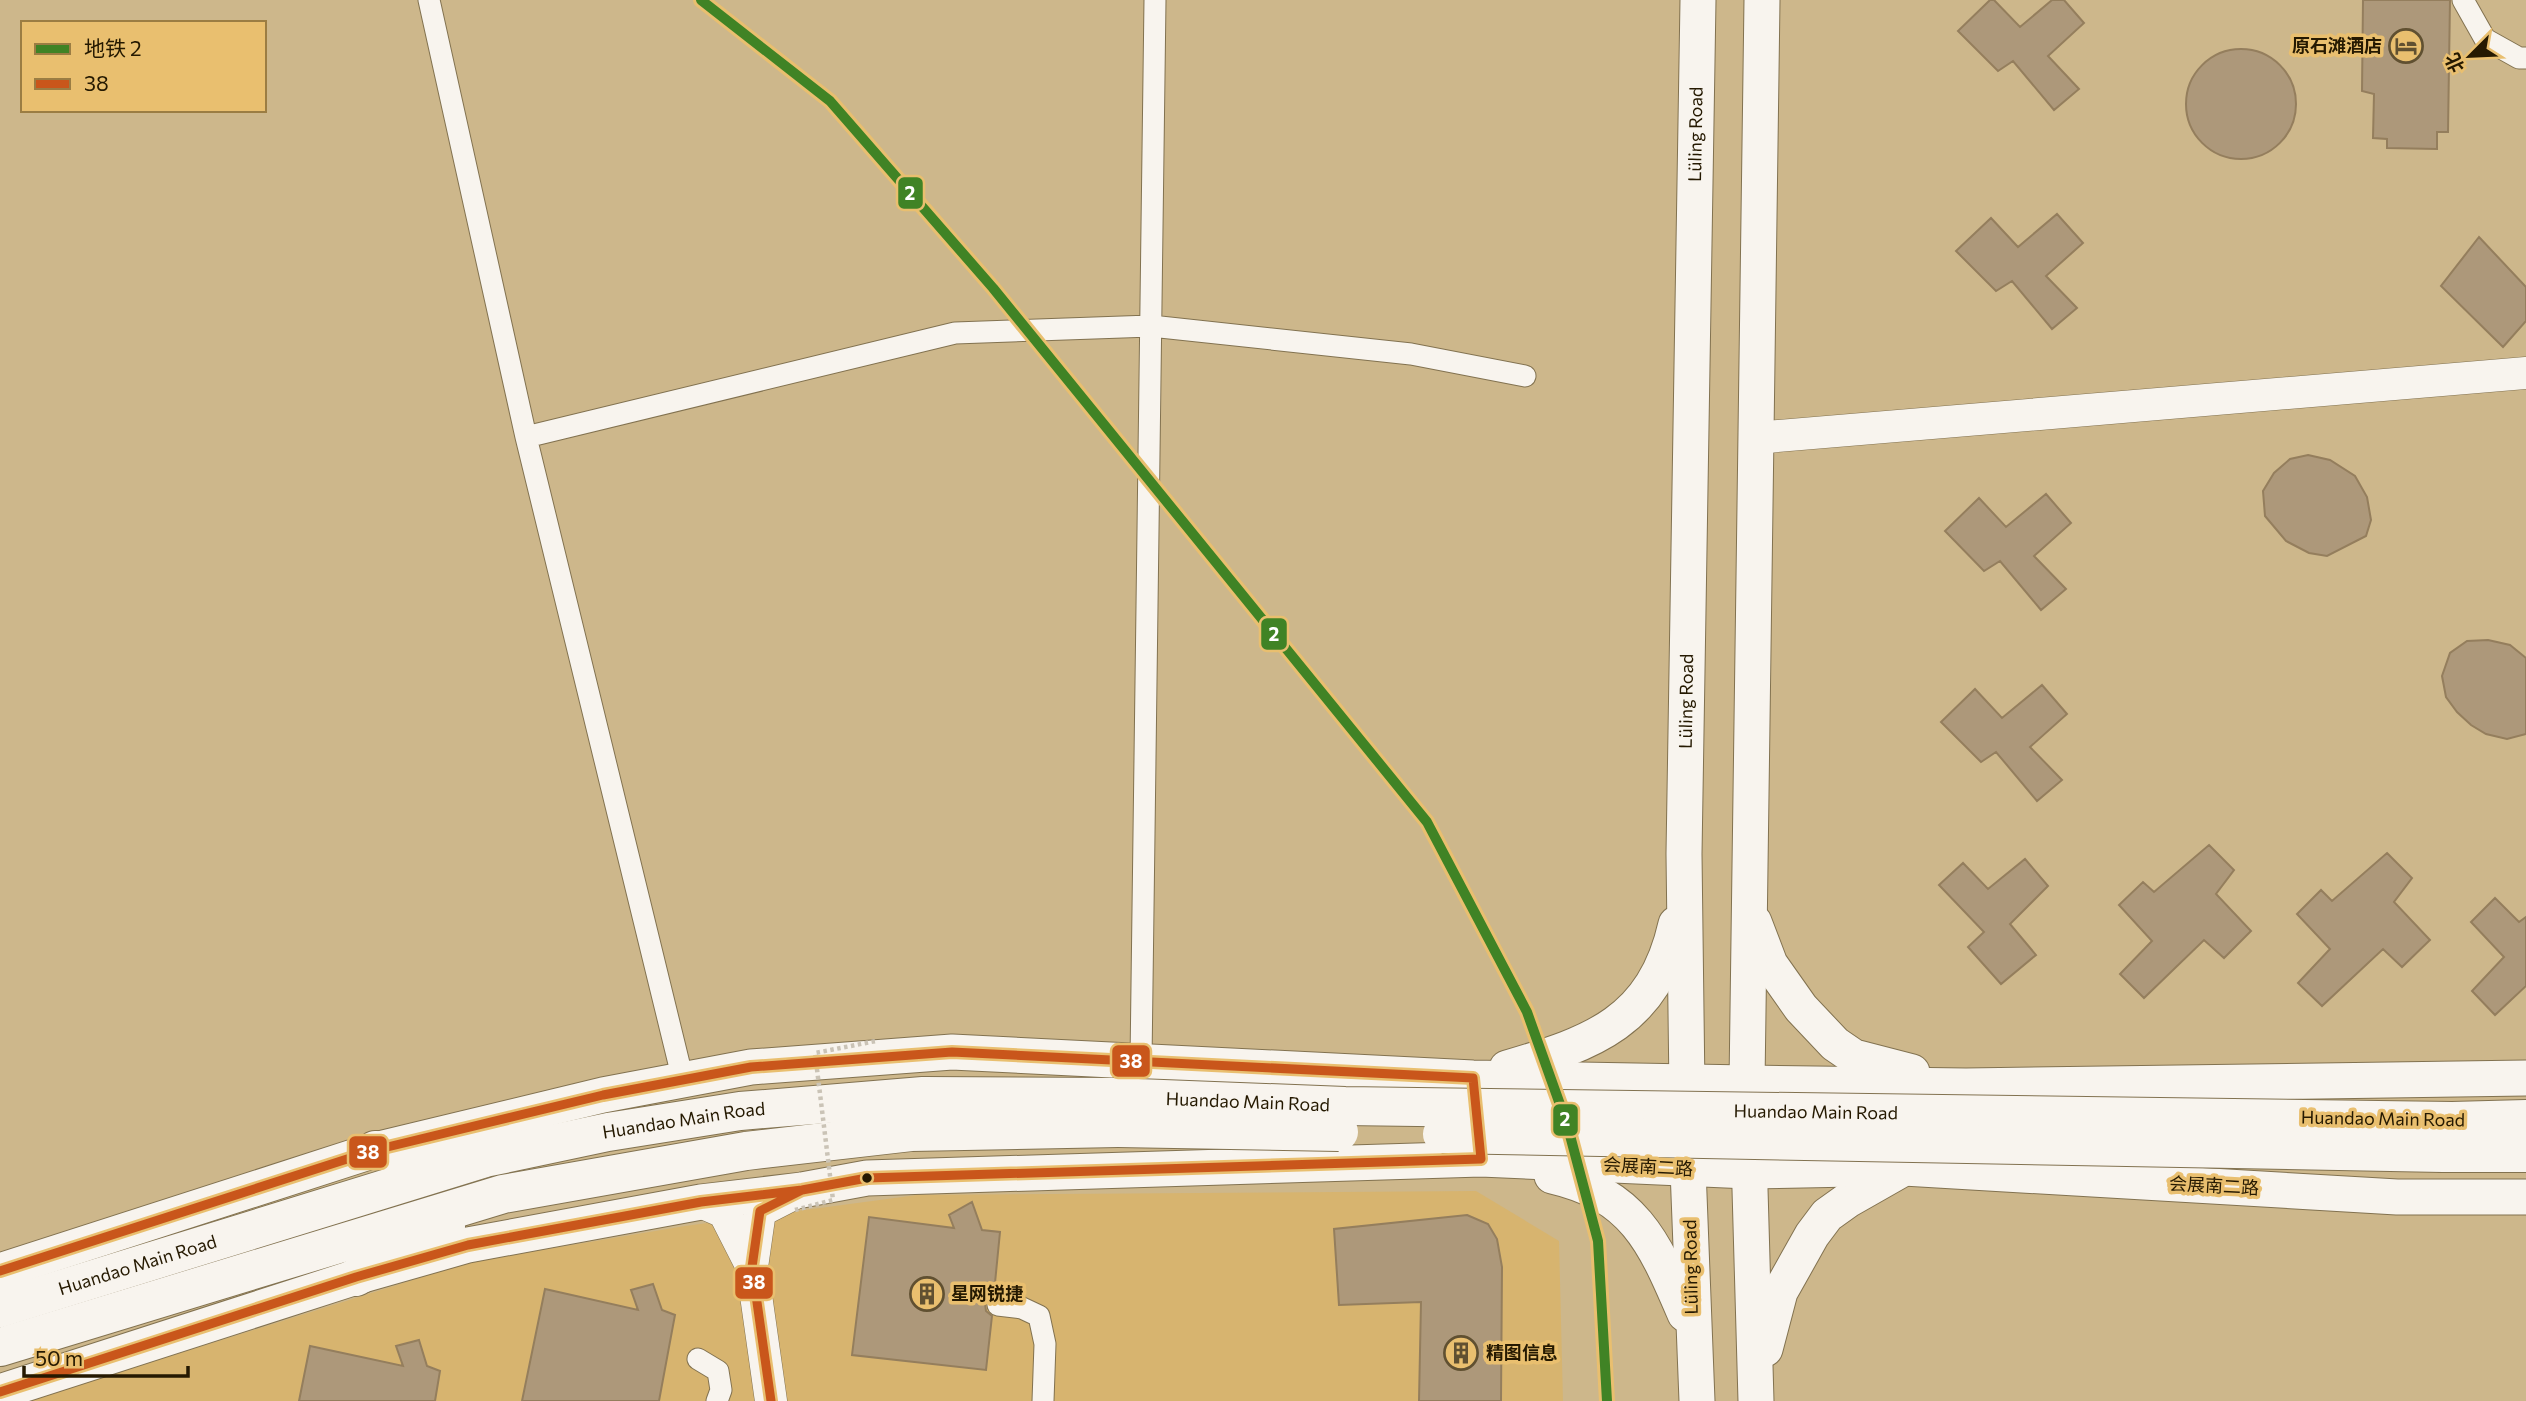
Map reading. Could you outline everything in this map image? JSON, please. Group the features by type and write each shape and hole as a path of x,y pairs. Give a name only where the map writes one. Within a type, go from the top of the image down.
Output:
{"highway":[{"name":"Huandao Main Road","path":"0,1308 485,1158 608,1132 740,1111 923,1096 1115,1112 2447,1137 2526,1153"},
{"name":"Huandao Main Road","path":"0,1347 503,1194 746,1151 1115,1112"},
{"name":"Huandao Main Road","path":"2447,1137 2526,1119"},
{"path":"376,1150 485,1158"},
{"path":"356,1277 503,1194"}],"main road":[{"name":"Lüling Road","path":"1697,1401 1688,1170 1684,854 1698,0"},
{"path":"1755,1394 1747,1083 1762,0"},
{"path":"1474,1078 1579,1045 1617,1023 1646,994 1662,969 1675,926 1684,854"},
{"path":"1748,909 1770,964 1801,1008 1835,1044 1854,1057 1966,1086"},
{"path":"0,1271 376,1150 603,1095 751,1067 952,1052 1474,1078 1688,1082 1966,1086 2526,1079"},
{"path":"1474,1078 1480,1159 1559,1177 1596,1189 1628,1213 1643,1228 1662,1260 1693,1331"},
{"name":"会展南二路","path":"0,1392 356,1277 468,1245 701,1202 798,1200 867,1178 1480,1159 1688,1170 1904,1168 2397,1197 2526,1197"},
{"path":"1755,1394 1780,1292 1812,1235 1828,1215 1848,1200 1904,1168"}],"street":[{"path":"429,0 526,437 683,1080"},
{"path":"1142,1061 1155,0"},
{"path":"2463,0 2485,39 2519,58 2526,58"},
{"path":"526,437 955,333 1151,326 1411,354 1525,376"},
{"path":"1755,438 2526,373"},
{"path":"771,1401 752,1267 760,1211 798,1200"},
{"path":"701,1202 724,1212 752,1267"},
{"path":"998,1304 1022,1308 1039,1317 1045,1344 1042,1401"},
{"path":"698,1359 718,1371 721,1391 717,1401"}],"path":[{"path":"798,1200 833,1200 815,1053 876,1041"}],"shaded area":[{"path":"1476,1191 1559,1241 1563,1401 28,1401 470,1262 685,1226 917,1195"}],"building":[{"path":"1990,0 1994,0 2020,27 2052,0 2064,0 2084,23 2048,56 2079,89 2054,110 2013,61 1998,71 1958,31"},
{"name":"原石滩酒店","path":"2363,0 2450,0 2448,132 2437,132 2437,149 2387,148 2387,139 2373,138 2374,94 2362,91"},
{"path":"2241,49 2262,53 2280,65 2292,83 2296,104 2292,125 2280,143 2262,155 2241,159 2220,155 2202,143 2190,125 2186,104 2190,83 2202,65 2220,53"},
{"path":"2057,214 2083,243 2046,276 2077,308 2052,329 2012,281 1996,291 1956,251 1991,218 2018,247"},
{"path":"2479,237 2526,287 2526,321 2503,347 2441,286"},
{"path":"2308,455 2330,460 2355,476 2367,497 2371,520 2366,536 2327,556 2309,553 2286,541 2265,516 2263,491 2274,473 2290,459"},
{"path":"2046,494 2071,523 2034,556 2066,589 2041,610 2000,561 1984,571 1945,531 1979,498 2006,527"},
{"path":"2488,640 2510,645 2526,658 2526,734 2507,739 2486,734 2471,725 2446,697 2442,676 2450,653 2467,641"},
{"path":"2042,685 2067,714 2030,747 2062,780 2037,801 1996,752 1981,762 1941,722 1975,689 2002,718"},
{"path":"2209,845 2234,870 2216,894 2251,931 2224,958 2204,940 2144,998 2120,974 2152,941 2119,905 2143,882 2154,892"},
{"path":"2387,853 2412,878 2394,902 2430,940 2402,967 2383,949 2322,1006 2298,983 2330,949 2297,914 2321,890 2332,901"},
{"path":"2025,859 2048,886 2010,924 2036,955 2001,984 1968,947 1984,932 1939,885 1963,863 1988,889"},
{"path":"2495,898 2519,922 2526,917 2526,986 2495,1015 2472,991 2504,957 2471,922"},
{"name":"星网锐捷","path":"972,1202 982,1230 1000,1232 994,1293 988,1297 985,1304 986,1311 992,1316 986,1370 852,1355 869,1217 954,1228 949,1215"},
{"name":"精图信息","path":"1467,1215 1488,1224 1497,1239 1502,1267 1501,1401 1419,1401 1421,1302 1339,1305 1334,1229"},
{"path":"653,1284 662,1310 675,1315 659,1401 522,1401 545,1289 638,1310 631,1290"},
{"path":"419,1340 427,1366 440,1371 435,1401 299,1401 310,1346 403,1366 396,1346"}],"metro line":[{"name":"2","path":"701,0 830,101 993,288 1427,822 1527,1012 1567,1124 1598,1241 1607,1401"}],"transit line":[{"name":"38","path":"0,1271 375,1150 603,1095 751,1067 952,1052 1473,1078 1481,1159 867,1178 802,1190 701,1202 468,1245 356,1277 0,1392"},
{"name":"38","path":"771,1401 752,1267 760,1211 802,1190"}],"place":[{"name":"原石滩酒店","path":"2406,46"},
{"name":"星网锐捷","path":"927,1294"},
{"name":"精图信息","path":"1461,1353"}]}
